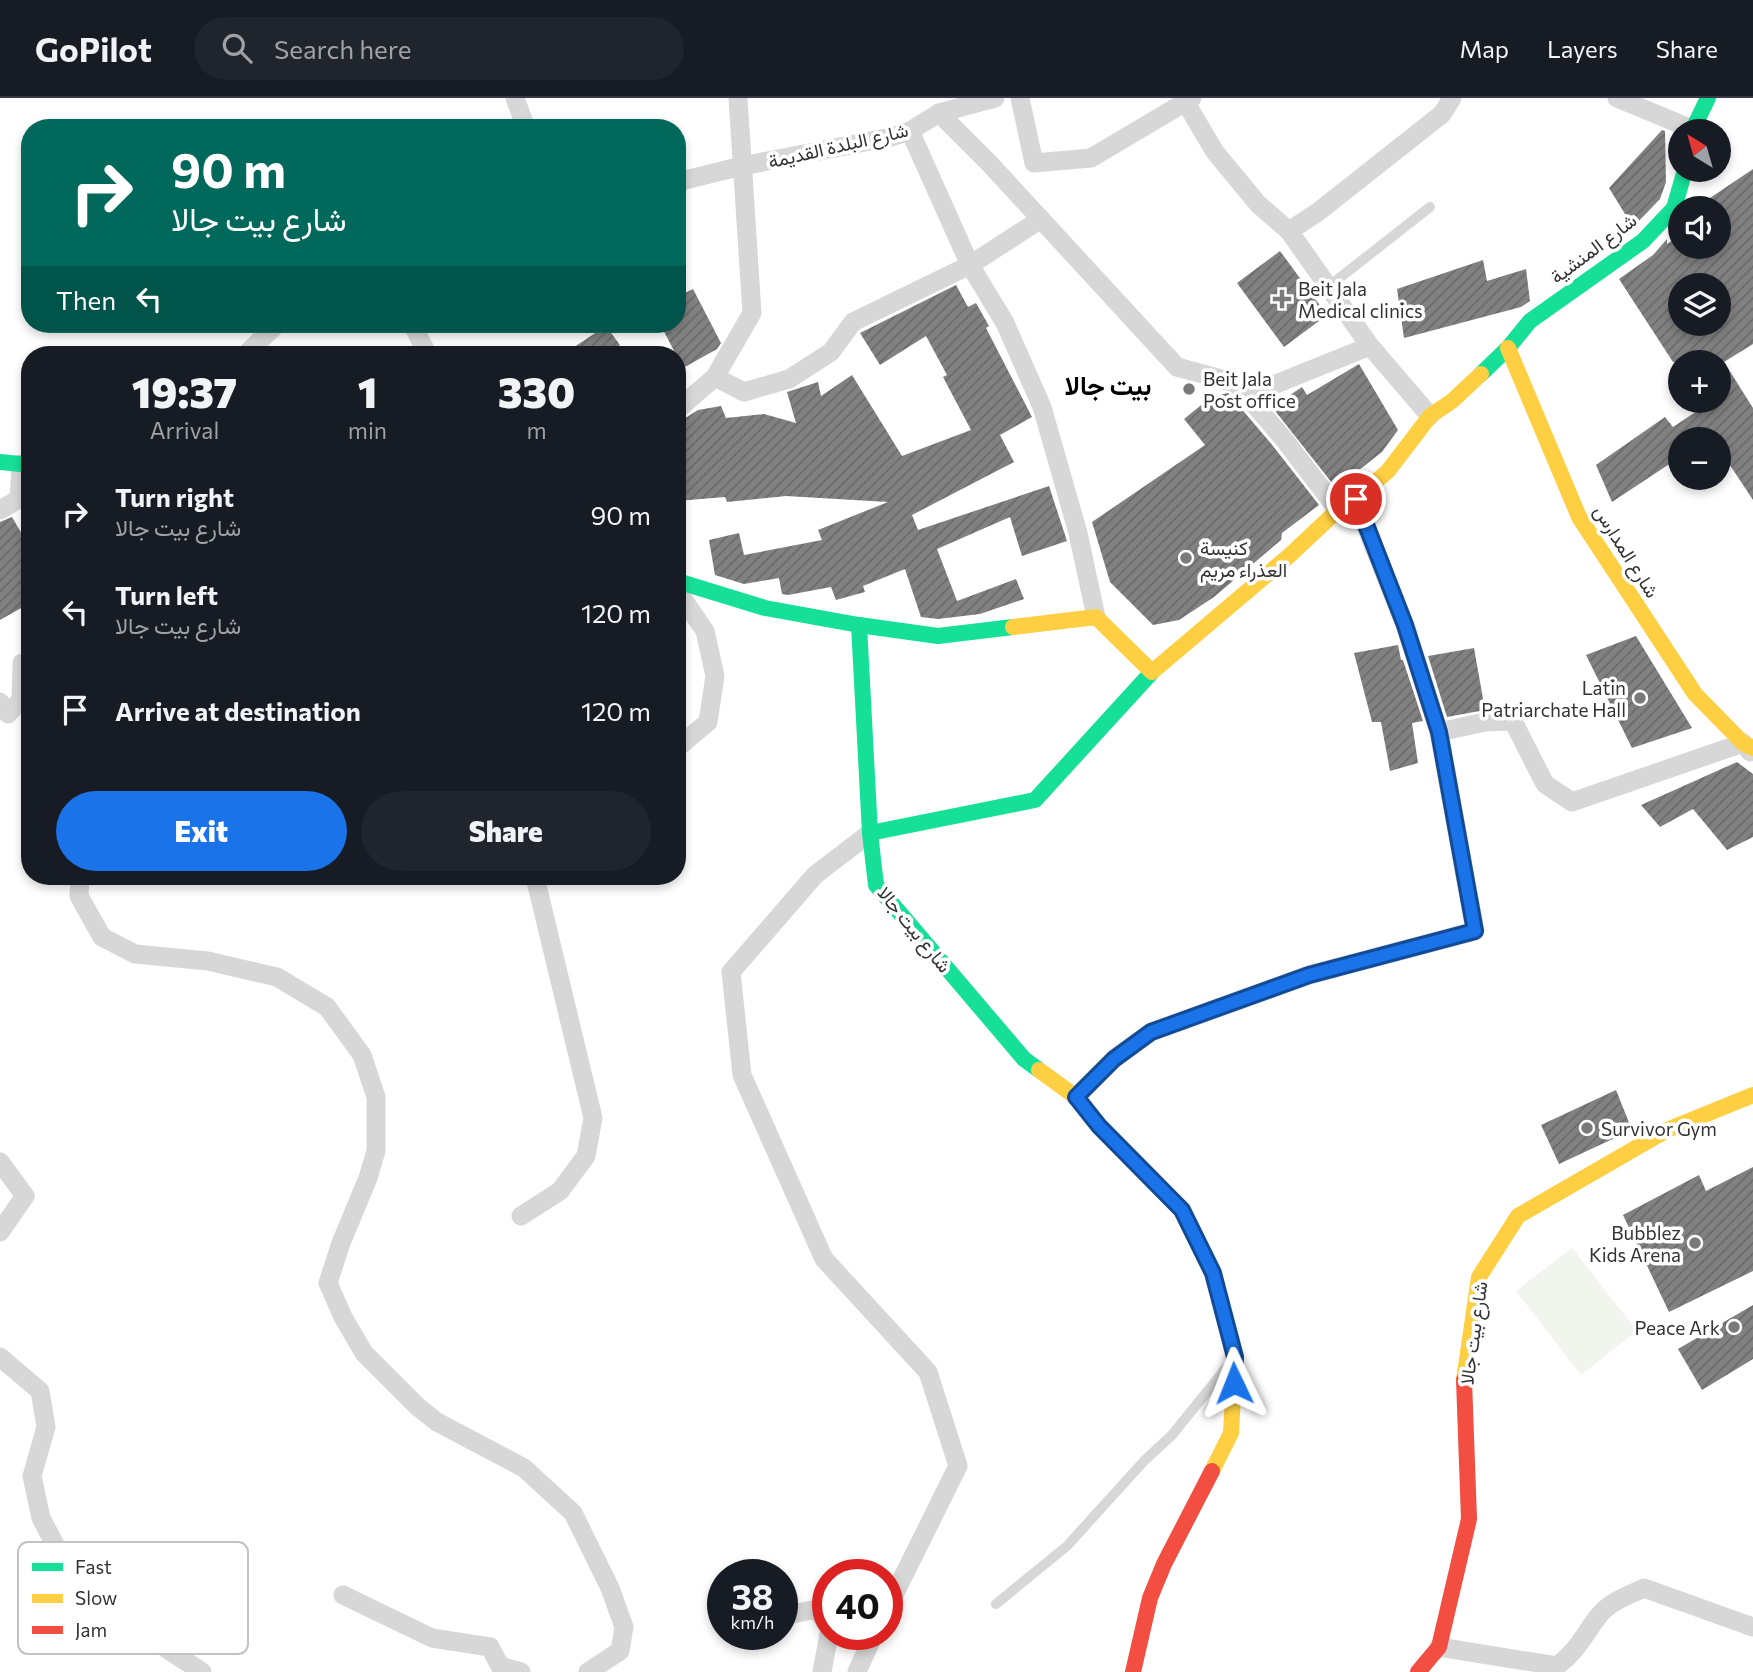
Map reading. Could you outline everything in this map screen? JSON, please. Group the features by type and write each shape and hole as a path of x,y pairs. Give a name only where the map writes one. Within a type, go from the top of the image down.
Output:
{"street":[{"path":"516,98 523,119"},
{"path":"686,402 715,377 752,313 738,98"},
{"name":"شارع البلدة القديمة","path":"686,180 909,131 939,113 995,98"},
{"path":"1020,98 1034,163 1091,158 1187,99 1215,152 1258,204 1289,231 1370,346 1430,416"},
{"path":"1289,231 1318,212 1442,114 1451,98"},
{"path":"1617,98 1668,120"},
{"path":"1698,119 1708,98"},
{"path":"939,113 1177,367 1236,383 1276,384 1370,346"},
{"path":"909,131 970,265 1005,323 1042,407 1078,533 1096,618 1152,672"},
{"name":"شارع المنشية","path":"870,833 1035,800 1152,672 1290,555 1338,510 1356,499 1388,471 1430,416 1452,401 1508,348 1530,321 1643,242 1674,208 1683,182"},
{"path":"715,377 744,392 789,379 831,352 853,323 970,265 1041,219"},
{"path":"254,346 267,333"},
{"name":"شارع المدارس","path":"1508,348 1580,517 1688,683 1750,749"},
{"path":"1236,383 1338,510"},
{"path":"0,462 21,464"},
{"path":"0,510 19,499 21,489"},
{"path":"1076,1097 1114,1059 1151,1032 1309,975 1475,931 1439,732 1405,625 1356,499"},
{"path":"686,584 765,608 938,636 1096,618"},
{"path":"686,603 705,631 715,676 708,722 686,740"},
{"name":"شارع بيت جالا","path":"859,625 870,833 876,885 1024,1059 1076,1097 1099,1126 1182,1210 1213,1273 1235,1357 1231,1433 1164,1564 1150,1598 1133,1672"},
{"path":"0,702 8,714 21,700"},
{"path":"1439,732 1485,722 1513,721 1545,784 1572,802 1750,749"},
{"path":"870,833 816,875 731,972 742,1075 824,1259 928,1372 958,1466 903,1577"},
{"path":"80,885 79,896 102,937 135,954 208,961 277,977 327,1007 362,1055 376,1097 376,1151 328,1283 343,1317 364,1353 418,1407 437,1422 524,1468 573,1513 610,1588 624,1627 620,1651 588,1672"},
{"path":"521,1216 560,1191 567,1183 586,1156 593,1118 537,885"},
{"name":"شارع بيت جالا","path":"1418,1672 1439,1647 1469,1519 1464,1374 1479,1277 1518,1216 1667,1130 1753,1095"},
{"path":"0,1162 25,1196 0,1231"},
{"path":"0,1357 40,1391 46,1427 32,1476 41,1518 53,1542"},
{"path":"1439,1647 1557,1666 1571,1656 1598,1616 1618,1599 1644,1588 1753,1627"},
{"path":"343,1595 432,1638 490,1647 500,1666 521,1672"},
{"path":"822,1672 826,1650"},
{"path":"857,1672 867,1650"},
{"path":"175,1654 202,1672"}],"lane":[{"path":"1328,287 1430,207"},
{"path":"996,1604 1068,1546 1144,1461 1172,1435 1235,1357"}],"shaded area":[{"path":"1572,1248 1637,1331 1581,1375 1516,1291"}],"building":[{"path":"1662,130 1665,131 1666,182 1660,199 1633,227 1609,188"},
{"path":"1753,169 1753,344 1731,358 1731,350 1668,350 1668,354 1619,279 1653,255 1667,239 1668,259 1731,259 1731,196 1713,196"},
{"name":"Beit Jala Medical clinics","path":"1280,251 1327,315 1284,347 1237,283"},
{"path":"1483,260 1487,281 1526,269 1530,301 1521,307 1404,338 1397,289"},
{"path":"956,285 968,307 976,303 1032,417 1000,435 1014,462 912,515 918,530 1049,486 1067,541 1022,556 1010,517 937,549 957,601 1016,579 1024,599 980,614 938,619 921,617 905,569 863,586 865,592 836,600 831,587 788,595 782,594 779,578 744,584 715,575 709,540 739,533 744,555 822,540 818,530 888,502 786,496 727,502 725,497 686,500 686,418 698,410 721,406 726,418 764,414 796,423 787,392 818,382 821,396 852,375 902,456 971,430 943,377 947,375 926,336 880,365 860,333"},
{"path":"693,289 721,343 717,349 686,366 686,346 672,346 665,333 686,333 686,292"},
{"path":"595,333 611,333 620,345 619,346 576,346"},
{"path":"1359,364 1398,430 1382,452 1336,488 1272,407 1302,387 1307,395"},
{"path":"1731,373 1753,408 1753,500 1731,467 1731,427 1673,427 1694,413 1731,413"},
{"path":"1228,393 1319,505 1282,533 1281,540 1214,597 1179,620 1153,625 1110,582 1092,522 1205,445 1184,419 1211,397"},
{"path":"1665,417 1673,427 1668,427 1668,465 1612,502 1596,465"},
{"path":"12,517 21,532 21,608 0,620 0,522"},
{"name":"Latin Patriarchate Hall","path":"1636,636 1692,728 1632,748 1586,655"},
{"path":"1398,645 1423,721 1412,723 1418,763 1390,771 1381,722 1372,722 1354,653"},
{"path":"1474,648 1485,710 1447,717 1428,656"},
{"path":"1737,762 1753,774 1753,837 1727,850 1693,809 1660,827 1641,805"},
{"name":"Survivor Gym","path":"1616,1090 1632,1130 1559,1164 1541,1125"},
{"name":"Bubblez Kids Arena","path":"1753,1167 1753,1271 1669,1312 1623,1215 1699,1175 1706,1191"},
{"name":"Peace Ark","path":"1753,1305 1753,1359 1702,1390 1678,1349"}],"traffic: fast":[{"path":"1698,119 1708,98"},
{"path":"1481,374 1508,348 1530,321 1643,241 1674,208 1682,182"},
{"path":"0,462 21,464"},
{"path":"686,584 765,608 938,636 1013,627"},
{"path":"859,625 870,833 876,885 1024,1059 1039,1070"},
{"path":"870,833 1035,800 1152,672"}],"traffic: slow":[{"path":"1508,348 1579,517 1695,694 1743,743 1753,748"},
{"path":"1013,627 1096,617 1152,672 1290,555 1338,510 1388,471 1430,416 1452,401 1481,374"},
{"path":"1039,1070 1076,1097 1099,1126 1182,1210 1213,1273 1235,1357 1231,1433 1212,1471"},
{"path":"1464,1380 1479,1277 1518,1216 1667,1130 1753,1095"}],"traffic: jam":[{"path":"1418,1672 1439,1647 1469,1519 1464,1380"},
{"path":"1133,1672 1150,1598 1164,1564 1212,1471"}],"place":[{"name":"Beit Jala Medical clinics","path":"1282,299"},
{"name":"Beit Jala Post office","path":"1189,389"},
{"name":"كنيسة العذراء مريم","path":"1186,558"},
{"name":"Latin Patriarchate Hall","path":"1640,698"},
{"name":"Survivor Gym","path":"1587,1128"},
{"name":"Bubblez Kids Arena","path":"1695,1243"},
{"name":"Peace Ark","path":"1734,1327"}],"district":[{"name":"بيت جالا","path":"1108,384"}],"route":[{"path":"1234,1383 1235,1357 1213,1273 1182,1210 1099,1126 1076,1097 1114,1059 1151,1032 1309,975 1475,931 1439,732 1405,625 1356,499"}]}
